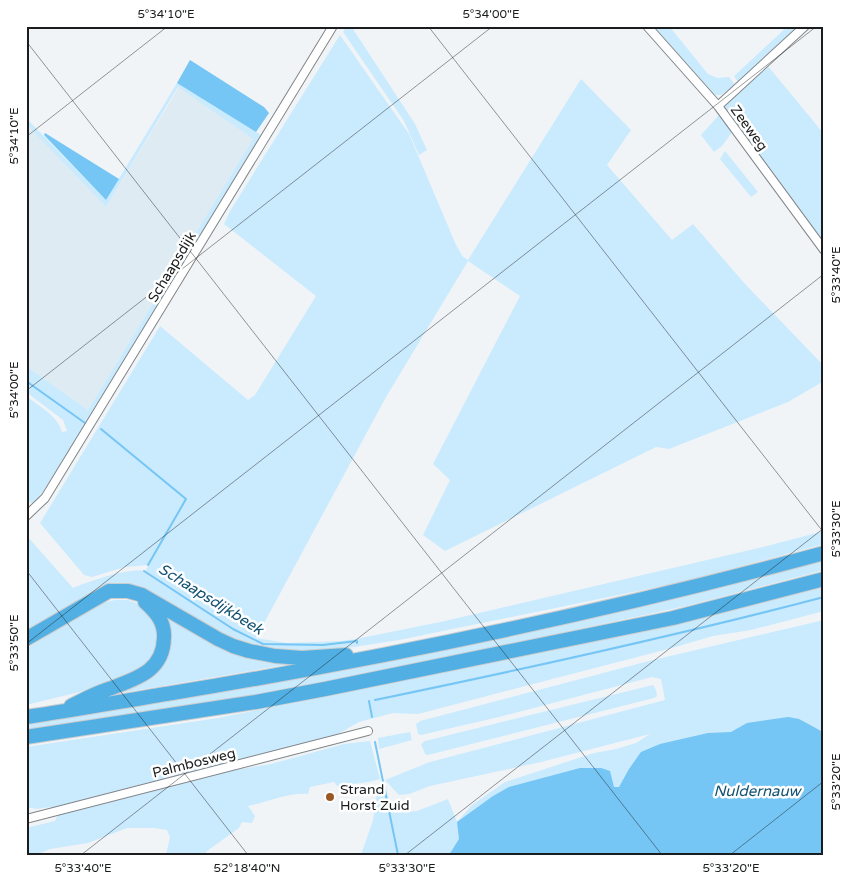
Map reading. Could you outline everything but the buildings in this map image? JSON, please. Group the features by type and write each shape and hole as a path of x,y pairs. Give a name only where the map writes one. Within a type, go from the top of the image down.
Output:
{"highway":[{"path":"26,717 288,674 396,653 649,598 824,553"},
{"path":"26,737 256,702 326,689 672,618 824,579"},
{"path":"26,639 109,592 128,591 151,599 225,642 249,651 275,656 302,658 396,653"},
{"path":"26,646 108,598 122,596 144,601 155,611 162,622 165,633 164,648 158,661 148,672 59,712"}],"street":[{"name":"Schaapsdijk","path":"26,516 45,498 334,26"},
{"name":"Zeeweg","path":"647,26 718,106 824,250"},
{"path":"718,106 805,26"},
{"name":"Palmbosweg","path":"26,819 368,731"}],"shaded area":[{"path":"347,26 351,26 415,124 427,150 419,155 404,121 343,32"},
{"path":"653,26 669,26 708,74 717,78 729,77 735,85 721,95 715,95"},
{"path":"788,26 799,26 738,82 734,76"},
{"path":"340,35 409,134 456,245 463,257 468,260 581,79 631,130 607,165 672,240 693,224 746,285 824,366 824,381 788,402 669,449 656,447 445,551 423,535 450,480 433,464 520,296 468,261 386,397 256,638 286,643 356,639 445,621 824,531 824,544 677,583 399,640 328,651 281,653 234,641 128,585 26,636 26,535 73,588 120,573 138,570 145,571 149,565 125,567 92,577 84,575 40,523 160,326 248,400 255,395 316,296 224,224 230,211"},
{"path":"767,65 824,134 824,244 725,108 726,102"},
{"path":"177,83 261,135 88,421 34,505 26,499 26,396 52,416 62,432 67,431 63,420 26,392 26,366 88,410 253,139 178,87 106,207 26,124 26,118 106,200"},
{"path":"179,87 253,139 88,410 26,366 26,124 106,207"},
{"path":"720,114 733,131 722,146 714,152 701,135"},
{"path":"725,151 758,192 751,197 720,159"},
{"path":"824,556 824,570 686,606 367,675 183,708 26,732 26,721 181,696"},
{"path":"824,584 824,611 751,630 713,636 418,714 393,713 359,722 338,734 323,739 53,809 50,807 37,809 26,807 26,747 218,718 455,670 527,655"},
{"path":"115,600 128,600 141,605 156,622 158,643 151,660 140,670 92,689 26,705 26,649 91,608"},
{"path":"154,604 221,644 314,660 86,699 163,656"},
{"path":"824,620 824,855 361,855 373,820 378,788 386,786 390,806 397,813 417,811 448,799 457,822 472,805 505,782 594,753 636,743 650,734 541,762 430,786 409,794 399,795 385,780 430,762 665,700 661,679 652,677 499,717 421,735 418,734 416,724 420,721 649,661"},
{"path":"653,685 657,696 654,698 428,755 425,754 421,744 425,741"},
{"path":"410,732 412,740 379,749 378,738"},
{"path":"370,741 380,779 339,788 334,782 310,787 308,794 286,796 248,806 255,816 252,823 242,822 239,828 204,855 166,855 170,837 167,830 127,828 88,843 50,849 36,855 26,855 26,828 55,821 58,815 228,771 271,764 344,744"}],"water":[{"path":"190,60 264,107 269,113 256,132 177,83"},
{"path":"45,133 119,179 106,200 44,135"},
{"name":"Nuldernauw","path":"788,717 799,719 823,732 824,855 449,855 459,839 457,822 509,787 580,768 601,768 610,771 614,787 619,787 641,752 660,744 708,733 731,732 747,723"}],"waterway":[{"name":"Schaapsdijkbeek","path":"26,381 85,423"},
{"name":"Schaapsdijkbeek","path":"101,429 186,499 148,565"},
{"name":"Schaapsdijkbeek","path":"144,571 233,629 263,644 323,645 357,641 357,643"},
{"path":"375,700 600,652 824,597"},
{"name":"Schaapsdijkbeek","path":"369,701 372,717"},
{"name":"Schaapsdijkbeek","path":"375,742 398,855"}],"place":[{"name":"Strand Horst Zuid","path":"330,797"}]}
